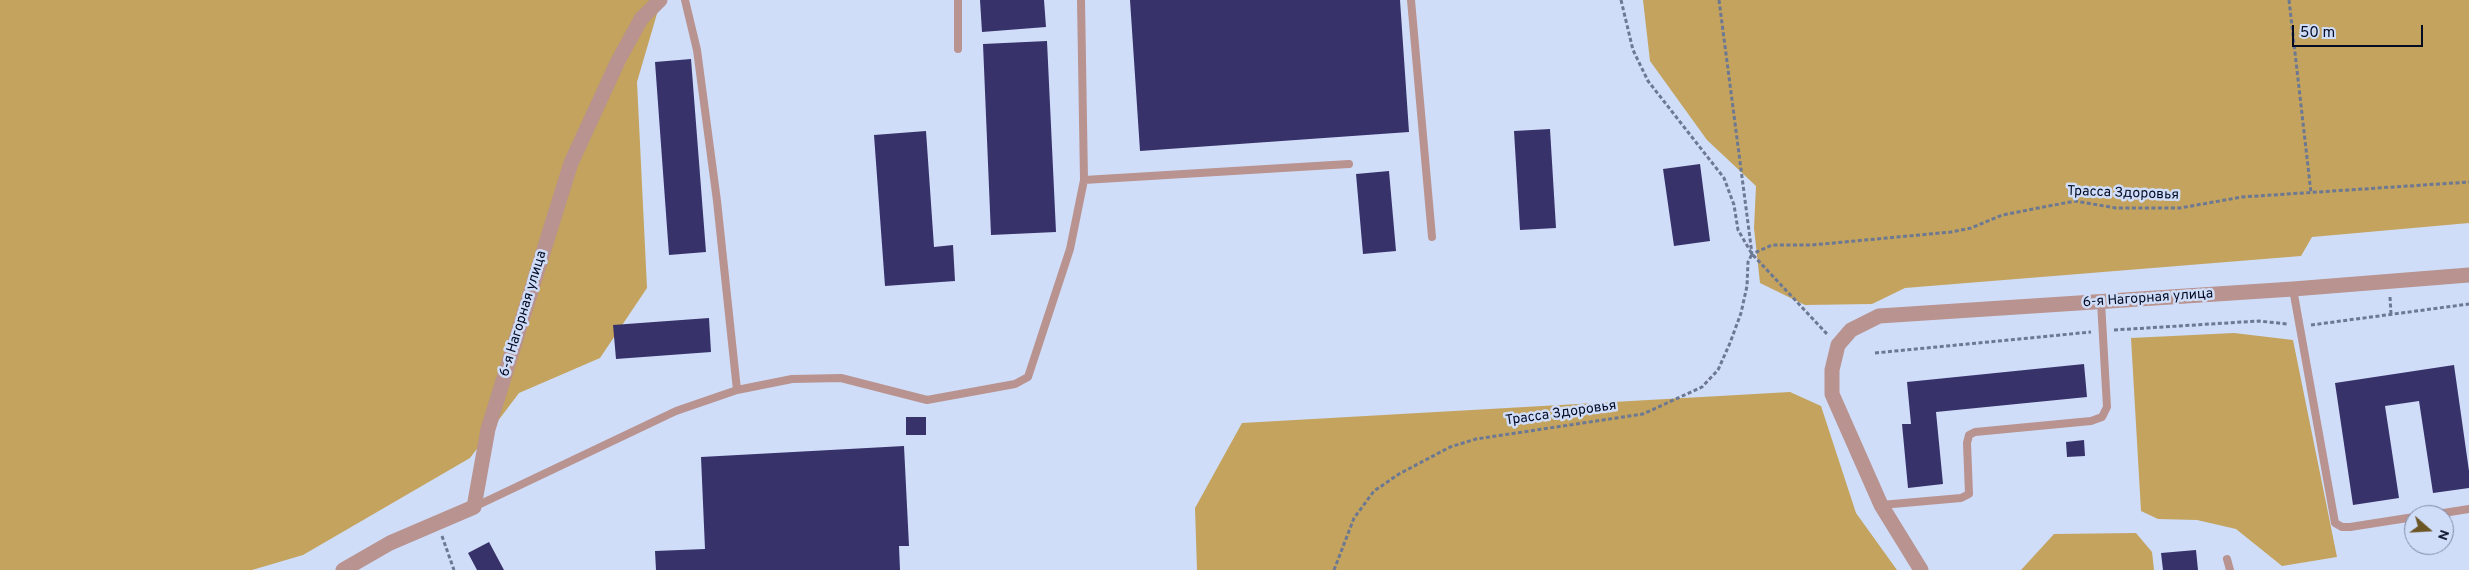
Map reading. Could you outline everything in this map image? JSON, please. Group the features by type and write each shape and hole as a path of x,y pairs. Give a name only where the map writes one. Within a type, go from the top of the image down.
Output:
{"street":[{"name":"6-я Нагорная улица","path":"474,507 488,429 571,163 618,61 641,19 660,0"},
{"name":"6-я Нагорная улица","path":"1838,345 1851,330 1879,316 2469,276"},
{"path":"1838,345 1832,370 1832,394 1881,505 1921,570"},
{"path":"343,570 390,543 474,507"}],"lane":[{"path":"685,0 698,59 717,202 737,390"},
{"path":"958,0 958,49"},
{"path":"474,507 676,411 737,390 792,379 841,378 927,400 1015,384 1028,377 1036,358 1070,249 1084,180 1081,0"},
{"path":"1411,0 1432,237"},
{"path":"1084,180 1349,164"},
{"path":"2293,289 2335,523 2350,527 2404,519"},
{"path":"1881,505 1961,498 1969,494 1967,443 1969,435 1975,432 2091,421 2102,417 2107,407 2101,302"},
{"path":"2454,512 2469,510"},
{"path":"2227,559 2230,570"}],"path":[{"path":"1621,0 1633,50 1648,81 1724,178 1734,205 1738,230 1752,254 1838,345"},
{"name":"Трасса Здоровья","path":"1334,570 1354,518 1374,491 1399,474 1450,447 1476,438 1643,414 1702,387 1718,370 1741,313 1747,286 1748,262 1752,254 1719,0"},
{"path":"2289,0 2311,193"},
{"name":"Трасса Здоровья","path":"1752,254 1772,245 1812,245 1951,232 1971,228 2002,215 2075,201 2116,208 2180,208 2242,197 2469,182"},
{"path":"2390,290 2391,314"},
{"path":"1876,353 2102,331 2259,321 2300,326 2469,304"},
{"path":"438,524 454,570"}],"shaded area":[{"path":"0,0 661,0 637,82 647,288 600,358 519,393 470,458 303,555 252,570 0,570"},
{"path":"1643,0 2469,0 2469,223 2312,237 2301,256 1905,288 1872,304 1805,305 1760,283 1754,228 1756,186 1707,140 1650,61"},
{"path":"2234,333 2293,340 2337,557 2282,566 2236,529 2197,520 2158,519 2141,511 2131,338"},
{"path":"1790,392 1821,406 1856,513 1897,570 1197,570 1195,508 1242,423"},
{"path":"2136,533 2152,552 2154,570 2021,570 2054,534"}],"building":[{"path":"980,0 1044,0 1046,27 982,32"},
{"path":"1130,0 1400,0 1409,132 1140,151"},
{"path":"1047,41 1056,232 991,235 983,44"},
{"path":"691,59 706,252 669,255 655,62"},
{"path":"1550,129 1556,228 1520,230 1514,131"},
{"path":"926,131 934,247 953,245 955,281 885,286 874,135"},
{"path":"1700,164 1710,241 1674,246 1663,169"},
{"path":"1389,171 1396,251 1363,254 1356,174"},
{"path":"709,318 711,352 616,359 613,325"},
{"path":"2084,364 2087,397 1936,412 1943,484 1908,488 1902,424 1911,424 1907,382"},
{"path":"2454,365 2469,471 2469,488 2433,493 2419,401 2385,406 2399,498 2353,505 2335,383"},
{"path":"906,417 926,417 926,435 906,435"},
{"path":"2084,440 2085,456 2067,457 2066,442"},
{"path":"904,446 909,546 899,546 900,570 656,570 655,551 705,549 701,457"},
{"path":"489,542 504,570 477,570 468,553"},
{"path":"2196,550 2198,570 2163,570 2161,553"}]}
